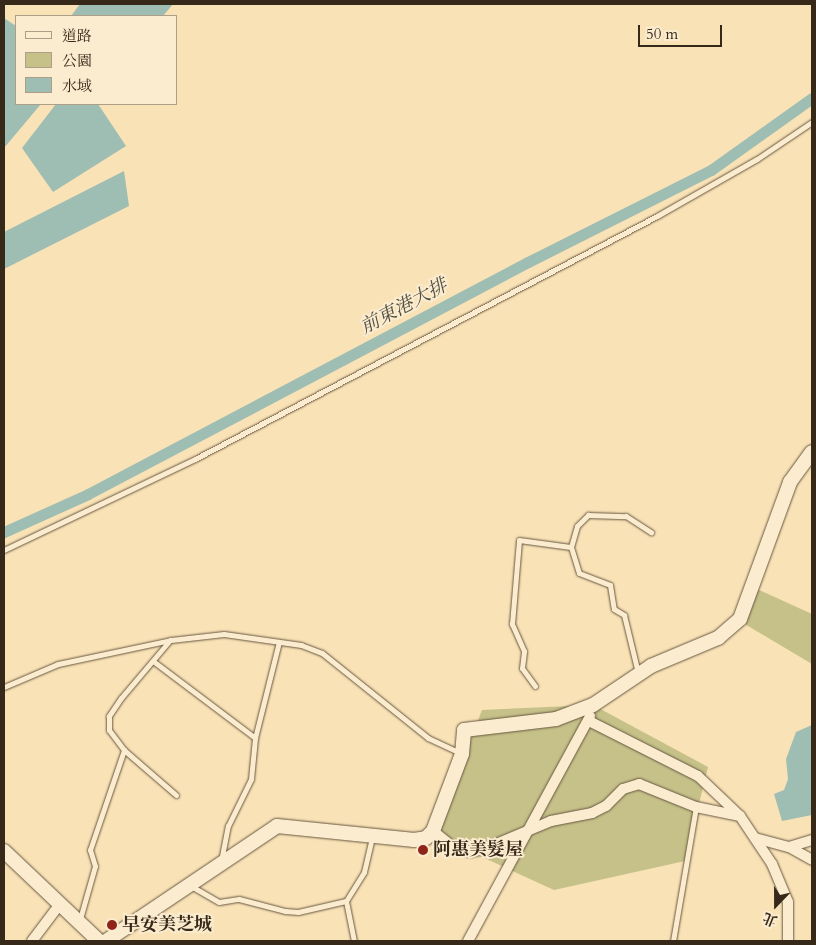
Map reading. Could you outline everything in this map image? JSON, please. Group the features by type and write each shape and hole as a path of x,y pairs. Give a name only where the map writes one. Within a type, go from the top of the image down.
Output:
{"main road":[{"path":"106,941 191,886 277,826 414,840 426,838 433,831 462,754 464,730 556,719 593,705 639,676 718,638 740,619 790,482 812,452"},
{"path":"4,851 100,941"}],"street":[{"path":"468,941 532,830 589,720 593,705"},
{"path":"589,720 698,776 740,816 772,864 788,902 788,941"},
{"path":"433,831 454,848 470,852 532,830 592,812 606,806 622,789 639,784 696,807 740,816"},
{"path":"755,838 790,847 812,860"},
{"path":"790,847 812,840"},
{"path":"32,941 60,904"}],"lane":[{"path":"4,550 195,460 658,216 758,159 812,122"},
{"path":"639,676 624,615 614,609 610,585 578,573 571,547 577,526 588,516 626,516 651,532"},
{"path":"535,686 522,668 524,651 512,624 519,540 571,547"},
{"path":"4,687 58,664 171,640 224,634 279,642 322,653 428,738 462,754"},
{"path":"171,640 109,716 109,730 124,750 176,795"},
{"path":"220,866 228,826 251,779 255,738 279,642"},
{"path":"153,661 255,738"},
{"path":"79,922 95,866 90,850 124,750"},
{"path":"673,941 696,807"},
{"path":"354,941 346,901 364,872 372,836"},
{"path":"191,886 219,902 239,899 285,911 298,912 346,901"}],"green space":[{"path":"757,589 812,614 812,664 738,620"},
{"path":"593,705 708,767 685,861 554,890 434,835 482,710"}],"water":[{"path":"80,4 173,4 164,15 72,15"},
{"path":"4,18 15,25 15,105 40,105 4,148"},
{"path":"55,105 99,105 126,146 53,192 22,148"},
{"path":"124,171 129,206 4,269 4,232"},
{"path":"812,725 812,815 782,821 774,794 784,790 788,779 786,759 796,732"}],"waterway":[{"name":"前東港大排","path":"4,532 88,494 528,262 711,170 812,98"}],"place":[{"name":"阿惠美髮屋","path":"423,850"},
{"name":"早安美芝城","path":"112,925"}]}
